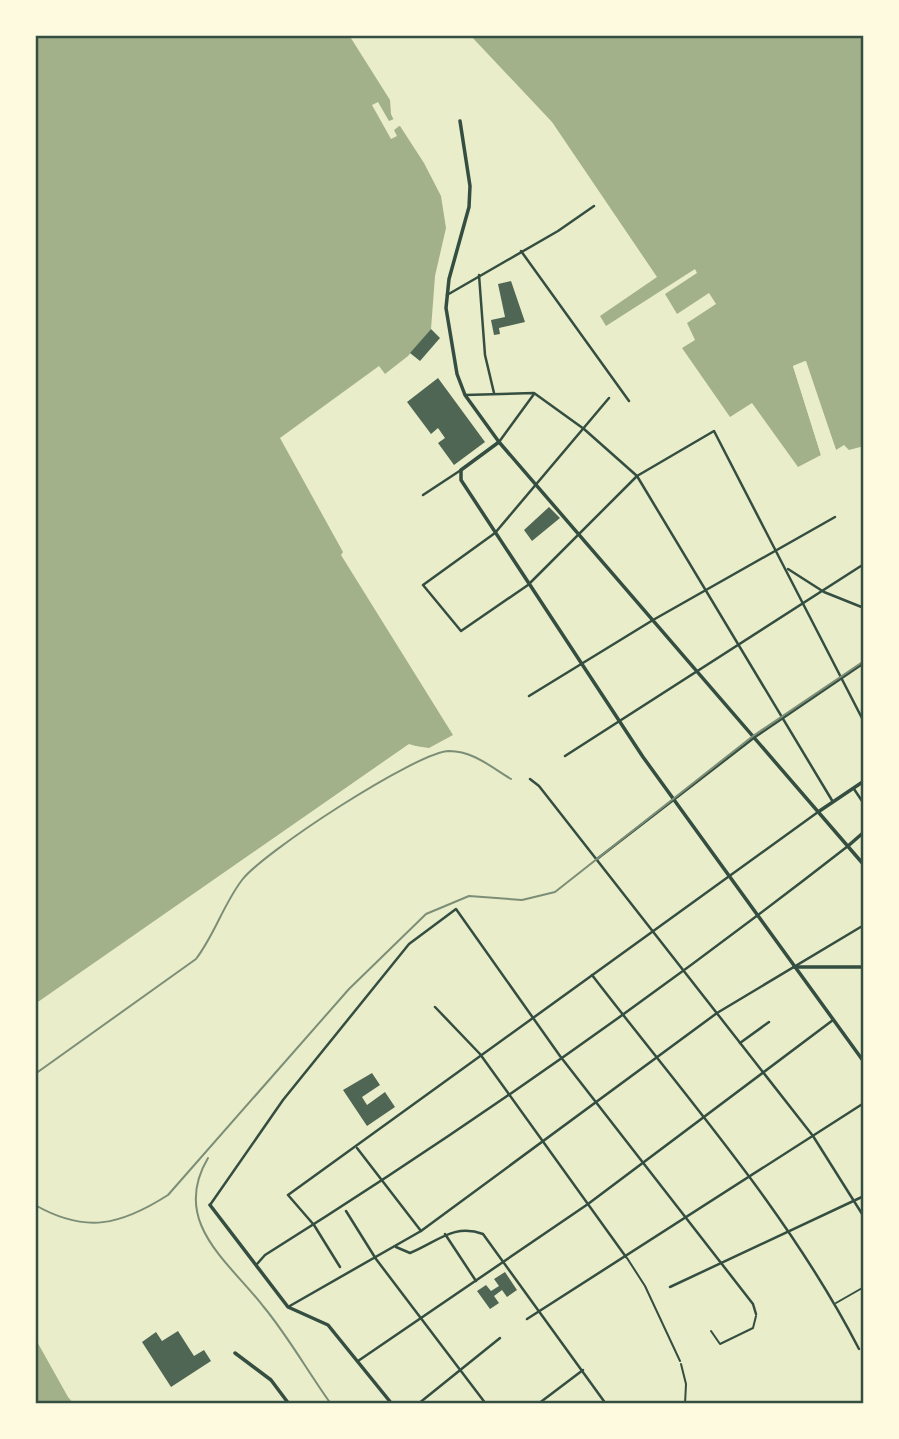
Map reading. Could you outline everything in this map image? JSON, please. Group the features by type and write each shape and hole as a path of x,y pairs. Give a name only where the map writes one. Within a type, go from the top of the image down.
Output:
{"main road":[{"path":"460,121 470,186 469,207 447,295 452,345 465,395 499,442 582,534 864,865"},
{"path":"499,442 461,470 460,476 528,585 620,723 864,1062"},
{"path":"818,812 864,781"},
{"path":"848,846 864,832"},
{"path":"794,967 864,967"},
{"path":"210,1205 288,1307 328,1325 392,1404"},
{"path":"235,1353 271,1380 289,1404"}],"street":[{"path":"447,295 594,206"},
{"path":"521,251 629,401"},
{"path":"479,275 485,355 494,393"},
{"path":"499,442 534,393"},
{"path":"465,395 534,393 584,429 637,476 833,802"},
{"path":"609,398 495,533 423,585 461,631 528,585 582,534 637,476 714,431 786,566 864,722"},
{"path":"423,495 461,470"},
{"path":"529,696 653,620 835,517"},
{"path":"565,756 620,723 737,643 864,565"},
{"path":"786,566 824,592 864,608"},
{"path":"597,859 755,737 864,663"},
{"path":"530,779 539,786 597,859 813,1136 864,1217"},
{"path":"853,788 864,804"},
{"path":"340,1267 314,1225 288,1195 480,1054 533,1019 651,930 818,812"},
{"path":"257,1264 265,1255 383,1180 683,970 848,846"},
{"path":"210,1205 283,1100 409,944 456,909 560,1056 721,1263 756,1314"},
{"path":"288,1307 397,1247 718,1013 864,925"},
{"path":"592,975 789,1231 836,1303 859,1349"},
{"path":"435,1007 480,1054 627,1258"},
{"path":"358,1361 588,1204 833,1020"},
{"path":"740,1043 769,1022"},
{"path":"527,1319 627,1258 864,1103"},
{"path":"356,1147 421,1231"},
{"path":"670,1287 864,1196"},
{"path":"346,1212 376,1259 486,1404"},
{"path":"397,1247 410,1253 445,1234 471,1230 483,1234 606,1404"},
{"path":"445,1234 475,1280"},
{"path":"418,1404 500,1338"},
{"path":"538,1404 583,1370"}],"lane":[{"path":"627,1258 645,1286 680,1361"},
{"path":"836,1303 864,1287"},
{"path":"711,1331 720,1344 753,1328 756,1314"}],"path":[{"path":"680,1361 686,1384 685,1404"}],"shaded area":[{"path":"35,35 349,35 390,100 391,114 397,127 400,126 424,163 441,196 446,228 435,276 431,329 408,356 385,374 379,366 280,438 343,552 341,555 453,735 429,748 408,745 35,1005"},
{"path":"470,35 864,35 864,446 849,450 844,445 836,450 805,361 793,366 821,455 798,467 752,403 730,417 682,348 695,340 687,323 716,304 709,293 677,314 665,294 697,273 695,269 606,326 600,316 657,277 552,122"},
{"path":"35,1338 68,1397 74,1404 35,1404"}],"pier":[{"path":"378,102 389,121 394,119 398,127 394,130 397,136 391,139 372,105"},
{"path":"806,361 836,450 832,451 803,366 798,368 825,454 821,455 793,366"},
{"path":"409,744 432,751 409,748 35,1008 35,1004"}],"building":[{"path":"511,281 525,322 499,328 500,334 494,335 491,320 505,317 498,284"},
{"path":"431,329 440,338 420,361 410,353"},
{"path":"438,378 485,442 454,465 438,443 445,438 438,428 431,434 407,402"},
{"path":"549,507 560,518 532,541 524,530"},
{"path":"372,1073 380,1085 362,1097 367,1105 385,1092 395,1107 367,1126 343,1090"},
{"path":"505,1272 517,1290 507,1297 502,1290 494,1296 499,1303 490,1309 477,1291 486,1285 491,1291 499,1286 494,1279"},
{"path":"178,1331 194,1356 204,1350 211,1361 171,1387 142,1342 156,1332 162,1341"}],"railway":[{"path":"35,1205 71,1220 103,1222 135,1213 168,1195 349,989 426,914 469,896 522,900 555,892 753,736 864,661"},
{"path":"35,1074 196,959 209,940 229,899 255,867 374,785 431,756 449,751 474,757 511,779"},
{"path":"208,1158 198,1181 196,1202 208,1240 272,1318 331,1404"}]}
